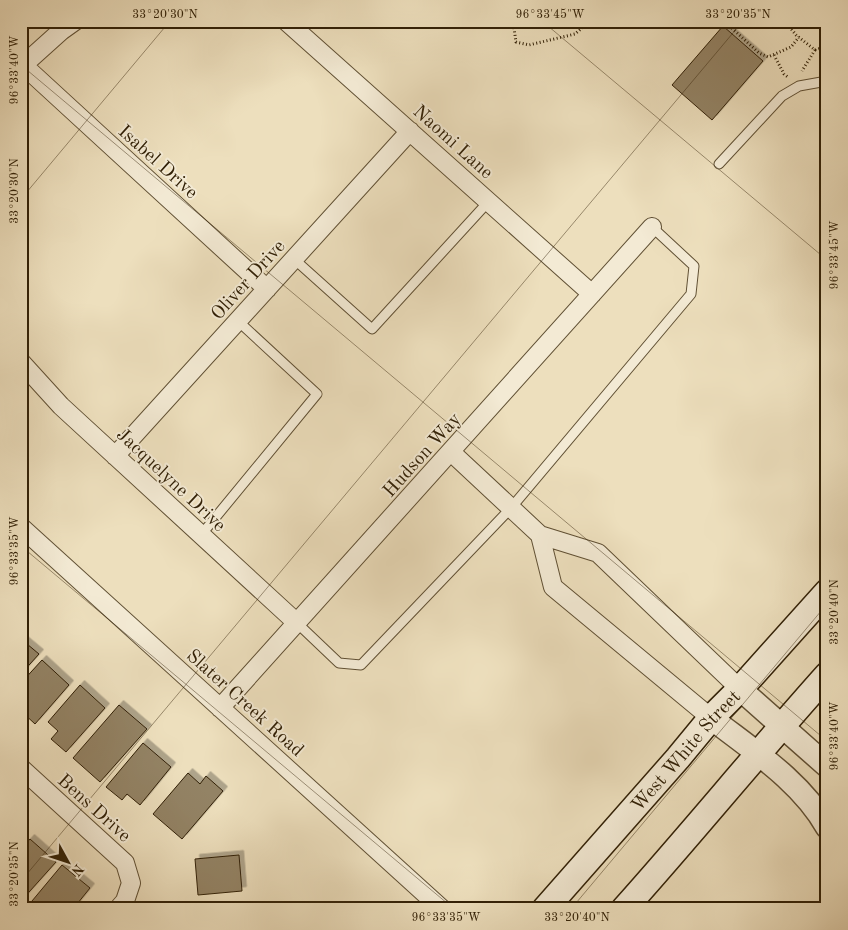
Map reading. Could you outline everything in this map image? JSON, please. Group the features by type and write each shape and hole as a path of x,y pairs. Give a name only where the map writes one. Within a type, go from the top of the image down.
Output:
{"main road":[{"name":"West White Street","path":"545,909 712,718 827,592"},
{"path":"624,909 827,675"}],"street":[{"path":"22,66 75,21"},
{"name":"Naomi Lane","path":"286,21 592,294"},
{"name":"Isabel Drive","path":"22,66 267,289"},
{"name":"Oliver Drive","path":"115,456 410,131"},
{"name":"Hudson Way","path":"220,708 652,227"},
{"name":"Jacquelyne Drive","path":"21,362 61,406 297,623"},
{"path":"451,452 540,535 598,554 740,689 827,766"},
{"name":"Slater Creek Road","path":"21,527 442,909"},
{"path":"540,535 553,587 789,781 811,804 827,827"},
{"name":"Bens Drive","path":"21,768 125,862 132,883 125,901 118,909"}],"lane":[{"path":"719,164 782,96 799,86 827,81"},
{"path":"294,259 372,329 489,202"},
{"path":"297,623 339,663 361,665 511,508 691,294 694,266 652,227"},
{"path":"201,535 317,394 238,321"}],"path":[{"path":"513,21 516,42 529,45 575,34 590,21"},
{"path":"690,21 708,26 719,21"},
{"path":"724,21 758,53 768,56 791,47 799,37"},
{"path":"785,21 799,37 815,50"},
{"path":"774,54 784,74 799,86 807,61 815,50 827,46"}],"building":[{"path":"723,26 763,61 712,120 672,85"},
{"path":"21,639 39,654 21,674"},
{"path":"42,660 69,685 35,724 21,711 21,683"},
{"path":"80,685 105,708 66,752 51,739 58,731 48,722"},
{"path":"119,705 147,729 100,782 73,758"},
{"path":"143,743 171,767 140,805 127,794 122,800 106,787"},
{"path":"188,773 200,784 206,776 223,791 182,839 153,814"},
{"path":"30,839 56,862 21,901 21,849"},
{"path":"239,855 242,891 198,895 195,859"},
{"path":"62,865 90,888 73,909 29,909 27,907"}]}
